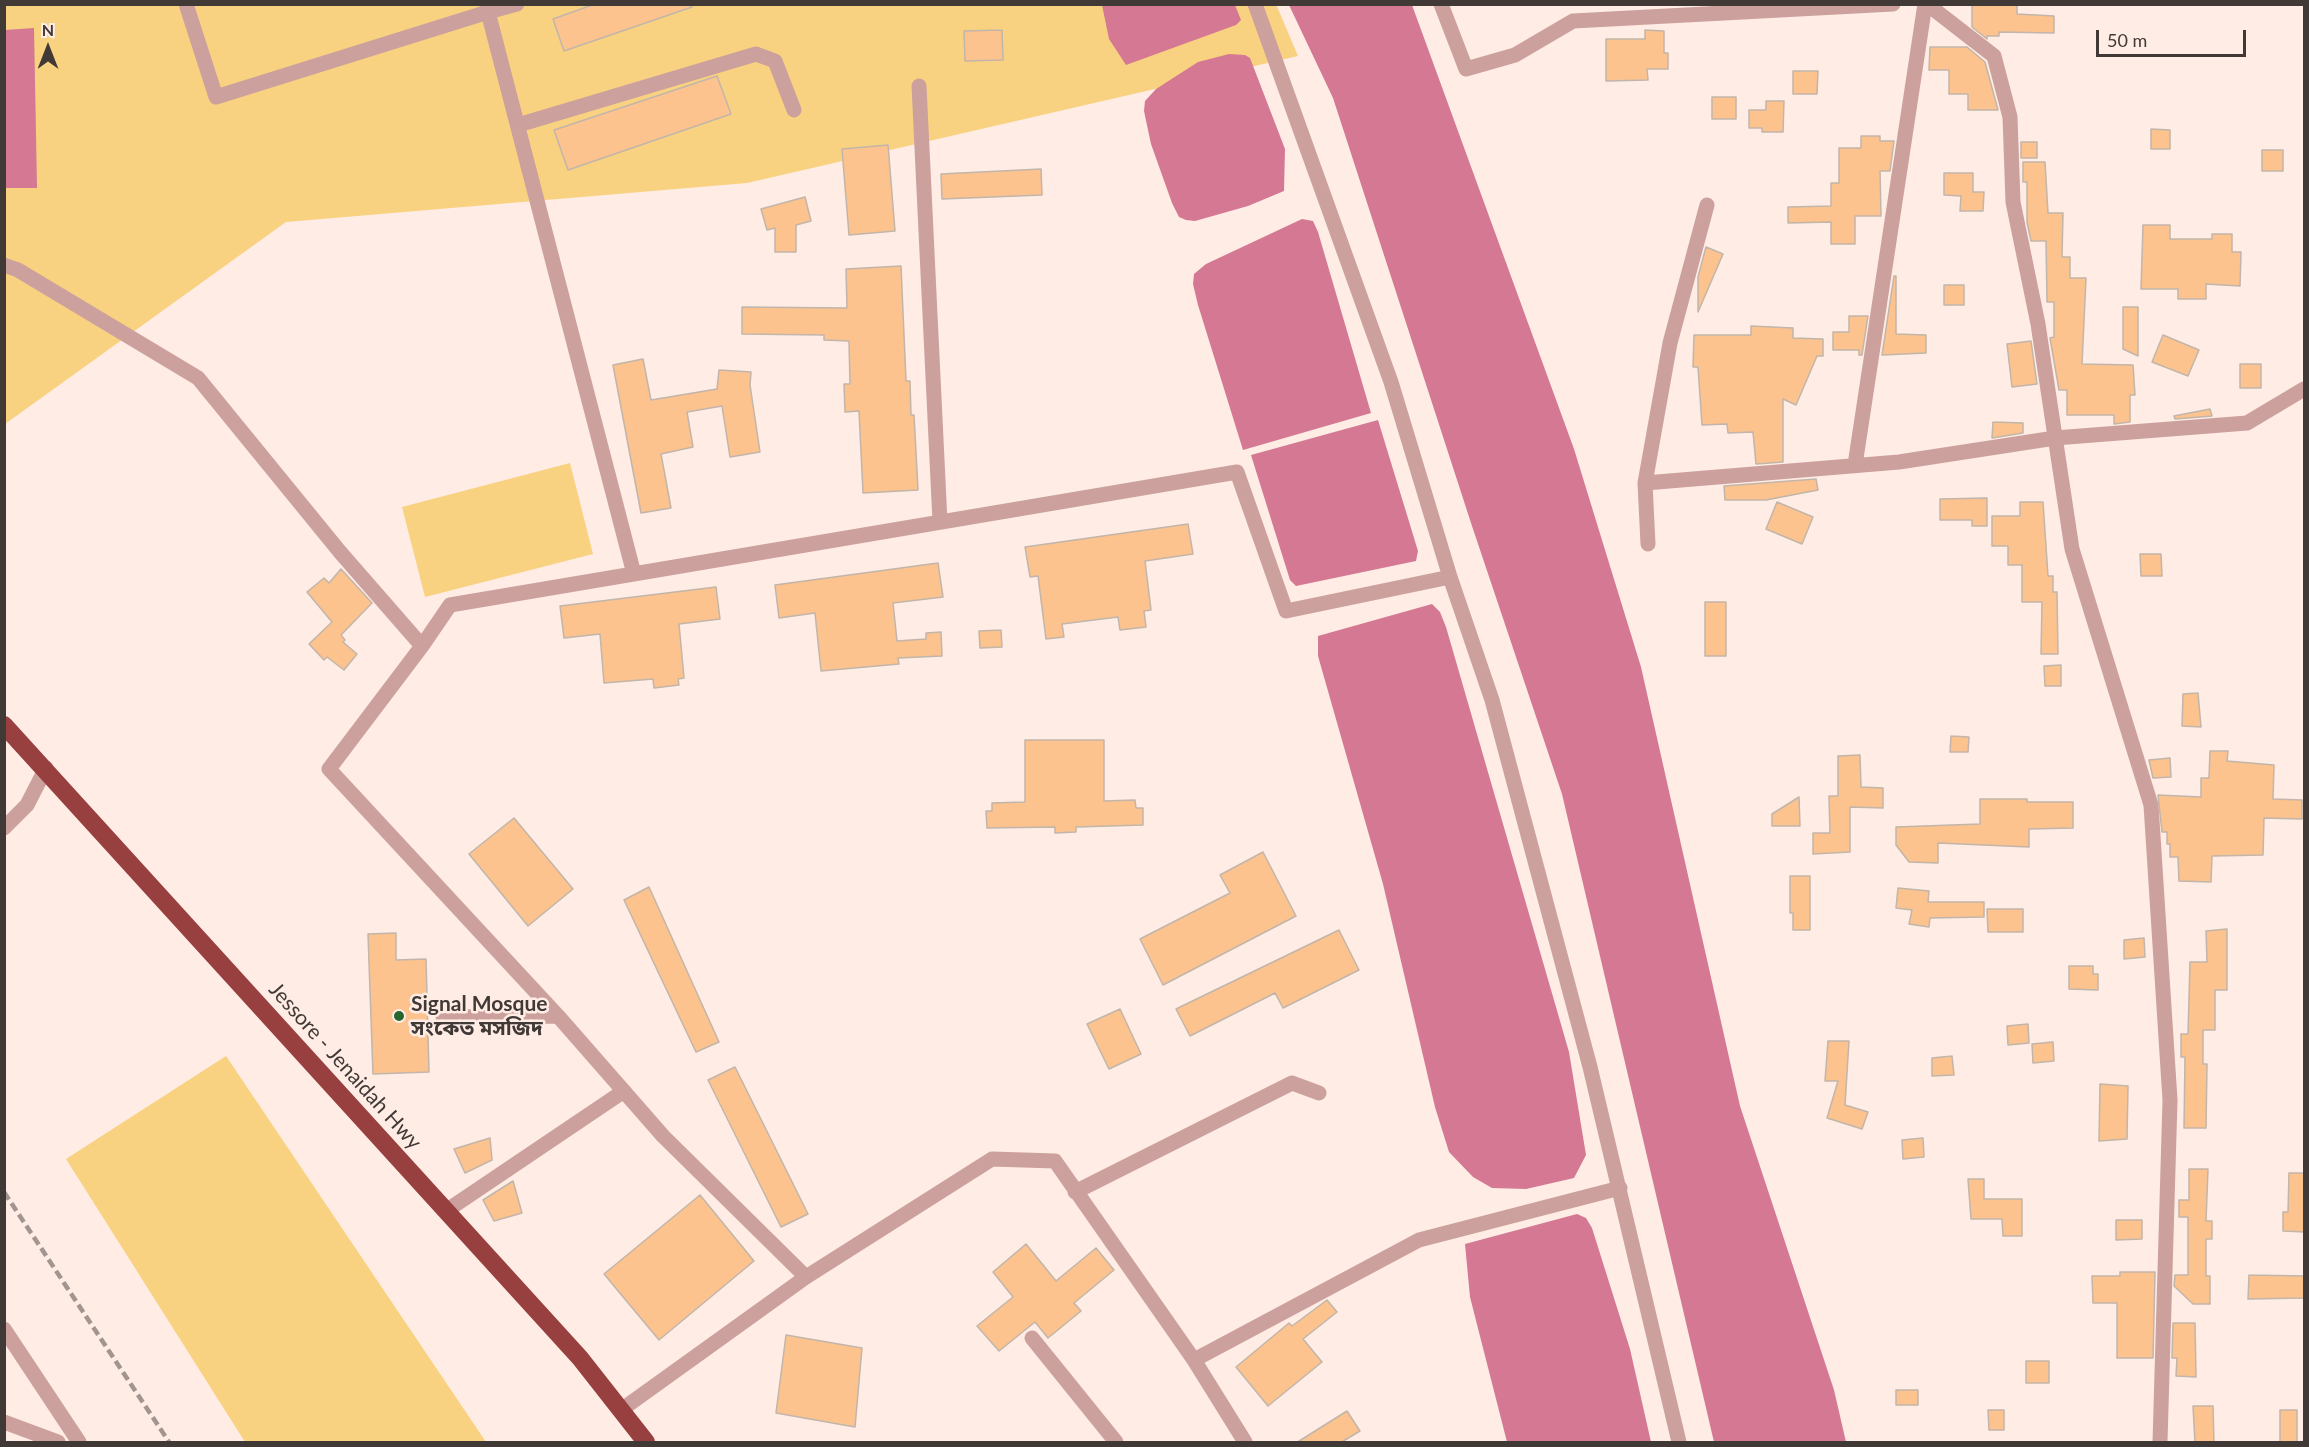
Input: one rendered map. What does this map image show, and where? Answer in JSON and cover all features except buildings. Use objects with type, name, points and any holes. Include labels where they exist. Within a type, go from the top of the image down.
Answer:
[{"type":"highway","name":"Jessore - Jenaidah Hwy","points":[[4,725],[46,768],[580,1359],[646,1443]]},
{"type":"street","points":[[186,4],[216,97],[488,8],[517,4]]},
{"type":"street","points":[[1255,4],[1391,382],[1450,577],[1492,700],[1620,1188],[1679,1443]]},
{"type":"street","points":[[1441,4],[1466,69],[1515,55],[1573,21],[1893,4]]},
{"type":"street","points":[[1855,465],[1926,4],[1994,56],[2010,117],[2013,202],[2038,324],[2072,549],[2151,805],[2170,1100],[2160,1443]]},
{"type":"street","points":[[488,8],[634,574]]},
{"type":"street","points":[[518,125],[756,54],[775,61],[794,110]]},
{"type":"street","points":[[919,86],[940,522]]},
{"type":"street","points":[[1648,544],[1645,483],[1670,343],[1707,205]]},
{"type":"street","points":[[4,265],[18,270],[198,378],[340,552],[422,645]]},
{"type":"street","points":[[1645,483],[1899,462],[2055,438],[2247,423],[2304,389]]},
{"type":"street","points":[[806,1277],[663,1136],[558,1016],[329,769],[450,604],[1237,472],[1286,610],[1450,577]]},
{"type":"street","points":[[4,828],[27,805],[46,768]]},
{"type":"street","points":[[443,1017],[558,1016]]},
{"type":"street","points":[[1075,1192],[1292,1083],[1319,1093]]},
{"type":"street","points":[[446,1211],[624,1091]]},
{"type":"street","points":[[621,1410],[806,1277],[992,1160],[1055,1161],[1194,1360],[1244,1442]]},
{"type":"street","points":[[1194,1360],[1419,1240],[1620,1188]]},
{"type":"street","points":[[4,1329],[79,1443]]},
{"type":"street","points":[[1032,1338],[1116,1443]]},
{"type":"street","points":[[4,1422],[58,1443]]},
{"type":"shaded area","points":[[1276,4],[1298,56],[747,183],[286,222],[5,424],[5,5]]},
{"type":"shaded area","points":[[1102,5],[1235,5],[1241,20],[1236,25],[1126,65],[1109,39]]},
{"type":"shaded area","points":[[1289,5],[1412,5],[1574,449],[1641,667],[1740,1106],[1834,1390],[1846,1442],[1714,1442],[1562,794],[1333,98]]},
{"type":"shaded area","points":[[34,28],[37,188],[5,188],[5,30]]},
{"type":"shaded area","points":[[1229,54],[1245,55],[1250,58],[1285,149],[1284,191],[1248,206],[1195,221],[1186,220],[1179,217],[1172,203],[1151,144],[1144,111],[1145,101],[1156,89],[1198,62]]},
{"type":"shaded area","points":[[1302,219],[1313,221],[1318,232],[1371,413],[1243,450],[1198,305],[1193,284],[1194,274],[1206,264]]},
{"type":"shaded area","points":[[1378,420],[1418,551],[1416,561],[1296,586],[1290,580],[1251,455]]},
{"type":"shaded area","points":[[570,463],[593,554],[425,597],[402,507]]},
{"type":"shaded area","points":[[1432,604],[1440,612],[1446,627],[1569,1052],[1586,1155],[1574,1178],[1526,1189],[1492,1188],[1473,1177],[1449,1152],[1435,1107],[1383,884],[1318,656],[1318,636]]},
{"type":"shaded area","points":[[226,1056],[486,1442],[245,1442],[66,1159]]},
{"type":"shaded area","points":[[1577,1214],[1586,1218],[1592,1228],[1630,1349],[1651,1442],[1507,1442],[1470,1297],[1465,1244]]},
{"type":"railway","points":[[4,1192],[169,1442]]},
{"type":"place","name":"Signal Mosque সংকেত মসজিদ","points":[[399,1016]]}]
